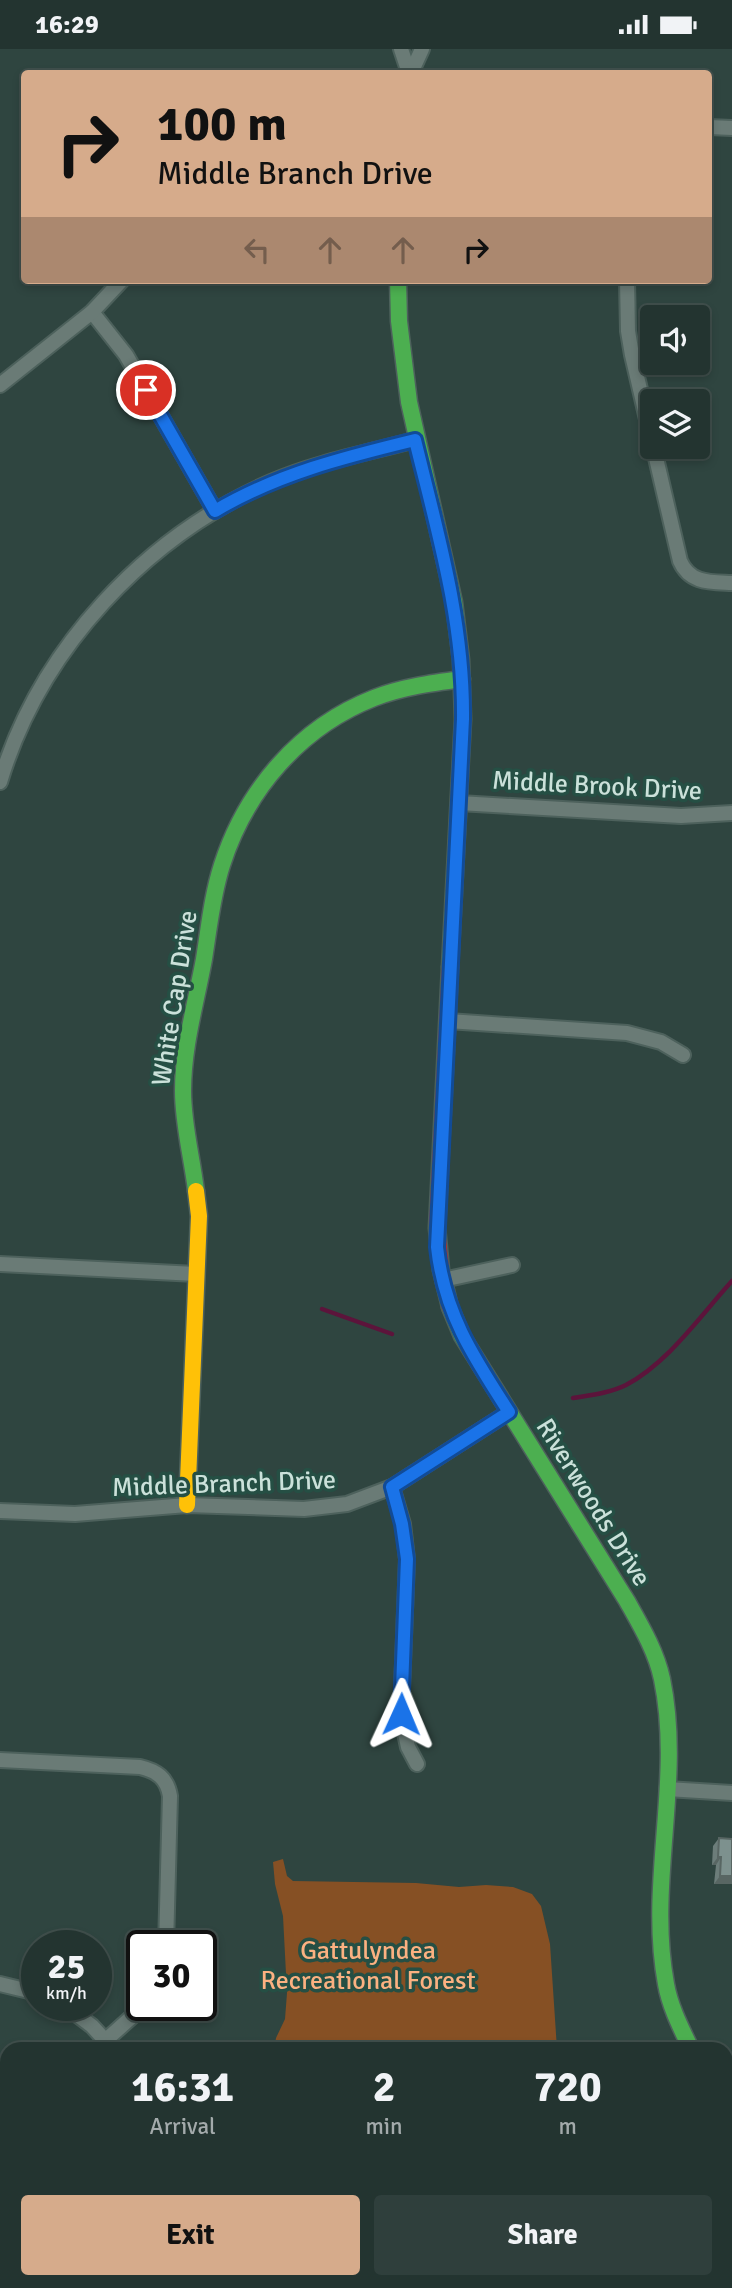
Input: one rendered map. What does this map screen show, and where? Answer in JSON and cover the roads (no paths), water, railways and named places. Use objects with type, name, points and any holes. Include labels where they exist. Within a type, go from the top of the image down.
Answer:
[{"type":"street","points":[[401,49],[409,70]]},
{"type":"street","points":[[412,70],[422,49]]},
{"type":"street","points":[[712,127],[732,128]]},
{"type":"street","points":[[0,386],[92,312],[118,284]]},
{"type":"street","name":"Riverwoods Drive","points":[[398,284],[400,355],[415,440],[454,603],[462,679],[463,719],[437,1228],[443,1280],[462,1336],[627,1601],[647,1637],[662,1677],[669,1736],[660,1939],[666,1987],[673,2011],[688,2042]]},
{"type":"street","points":[[627,284],[628,331],[638,385],[680,561],[688,574],[702,581],[732,583]]},
{"type":"street","points":[[92,312],[125,355],[215,511]]},
{"type":"street","points":[[0,782],[14,741],[55,664],[90,617],[149,557],[215,511],[272,481],[415,440]]},
{"type":"street","name":"White Cap Drive","points":[[187,1505],[198,1193],[185,1124],[183,1089],[221,867],[237,825],[260,786],[274,768],[309,736],[347,710],[390,692],[462,679]]},
{"type":"street","name":"Middle Brook Drive","points":[[459,803],[681,816],[732,813]]},
{"type":"street","points":[[448,1021],[627,1033],[661,1042],[683,1055]]},
{"type":"street","points":[[0,1264],[196,1275]]},
{"type":"street","points":[[443,1280],[513,1265]]},
{"type":"street","name":"Middle Branch Drive","points":[[0,1511],[75,1514],[187,1505],[282,1510],[327,1508],[355,1502],[392,1487],[509,1412]]},
{"type":"street","points":[[392,1487],[402,1524],[407,1559],[401,1714],[408,1747],[417,1764]]},
{"type":"street","points":[[0,1760],[141,1767],[161,1776],[168,1786],[170,1796],[166,1930]]},
{"type":"street","points":[[667,1789],[732,1793]]},
{"type":"street","points":[[0,1984],[21,1989]]},
{"type":"street","points":[[85,2021],[107,2042]]},
{"type":"street","points":[[113,2042],[131,2021]]},
{"type":"waterway","points":[[573,1398],[614,1390],[642,1375],[670,1351],[732,1281]]},
{"type":"waterway","points":[[322,1309],[392,1334]]},
{"type":"park label","name":"Gattulyndea Recreational Forest","points":[[368,1964]]}]
